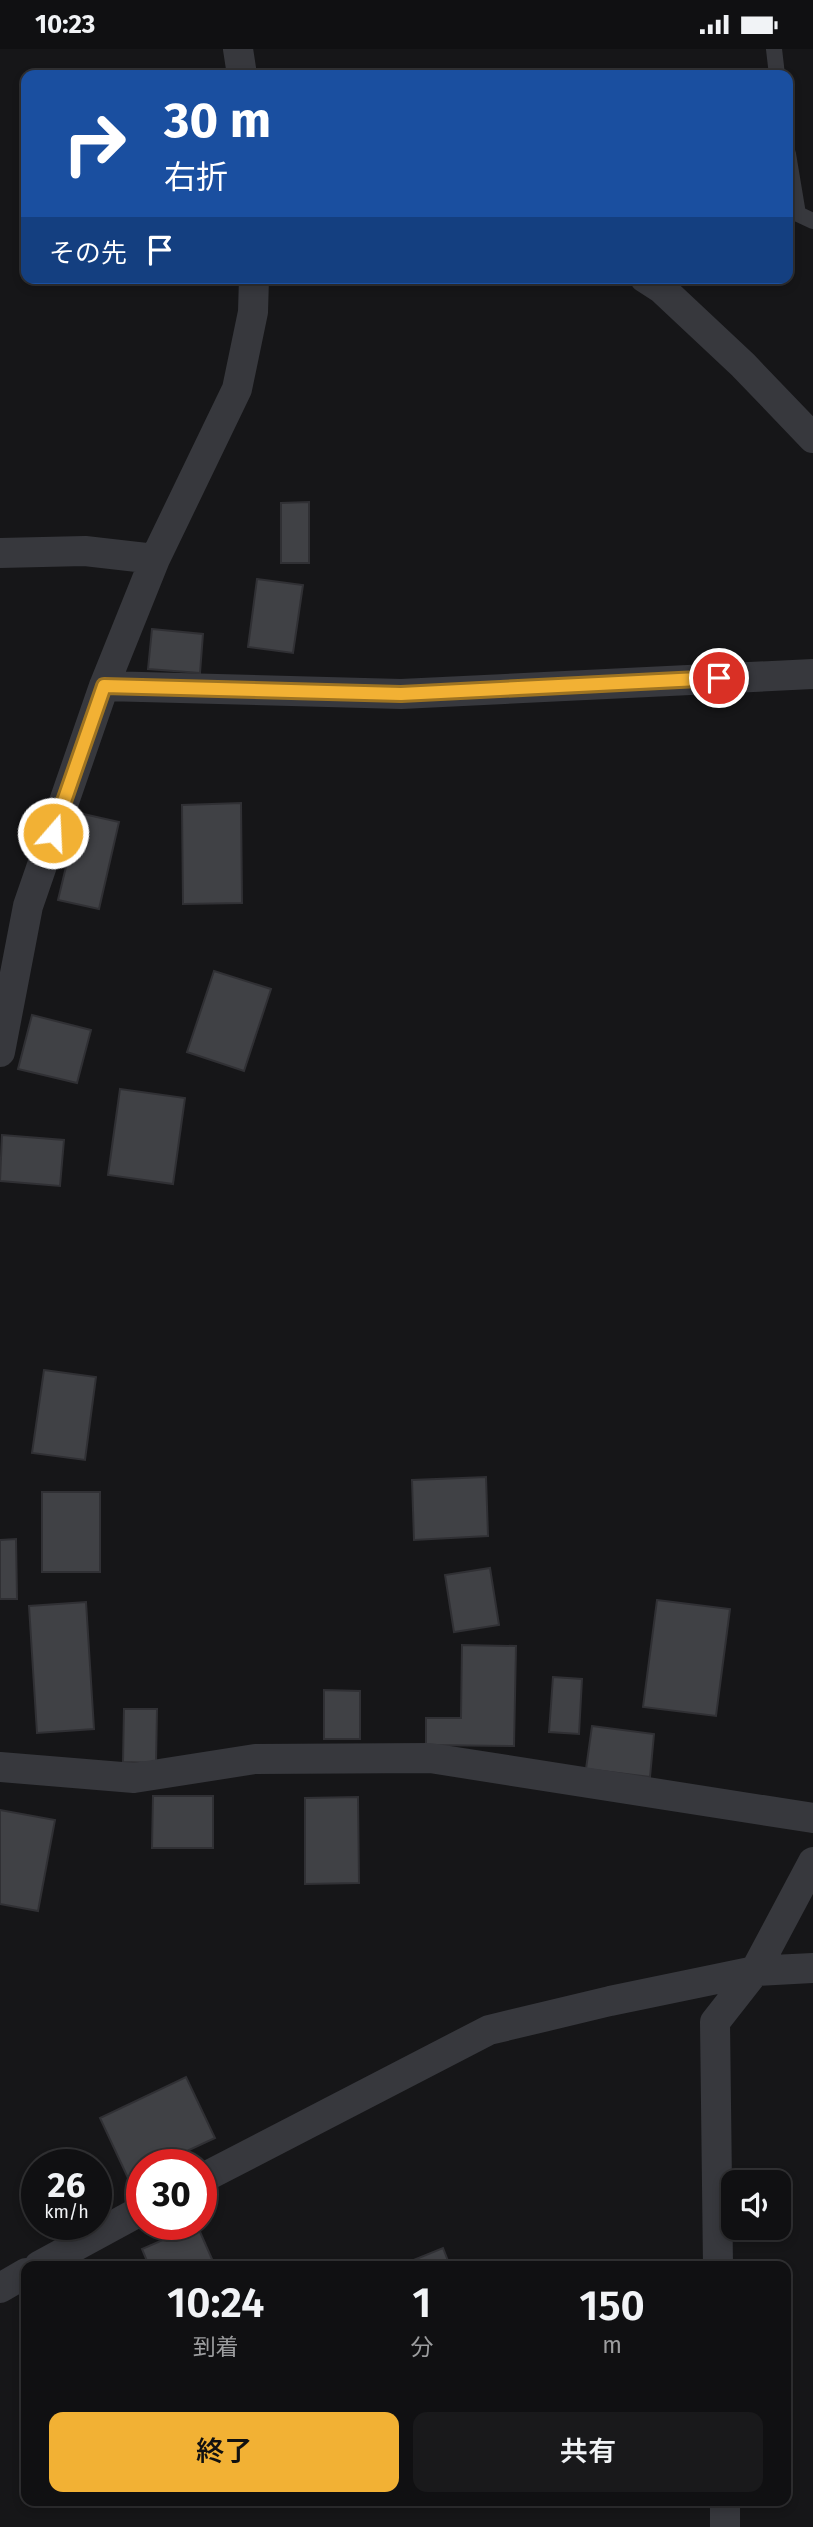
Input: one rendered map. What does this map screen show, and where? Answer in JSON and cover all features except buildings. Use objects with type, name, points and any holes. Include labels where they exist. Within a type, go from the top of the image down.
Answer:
[{"type":"street","points":[[238,49],[241,70]]},
{"type":"street","points":[[0,1052],[28,906],[104,686],[155,559],[237,389],[253,312],[254,284]]},
{"type":"street","points":[[654,284],[743,365],[813,438]]},
{"type":"street","points":[[0,553],[85,551],[155,559]]},
{"type":"street","points":[[104,686],[401,694],[813,674]]},
{"type":"street","points":[[0,1767],[134,1778],[255,1759],[430,1758],[813,1818]]},
{"type":"street","points":[[718,2261],[715,2022],[755,1971],[813,1862]]},
{"type":"street","points":[[217,2171],[489,2030],[755,1971],[813,1968]]},
{"type":"street","points":[[48,2261],[126,2219]]},
{"type":"street","points":[[0,2288],[21,2276]]},
{"type":"street","points":[[724,2506],[725,2527]]},
{"type":"lane","points":[[774,49],[776,70]]},
{"type":"lane","points":[[793,184],[798,214],[813,221]]},
{"type":"route","points":[[53,833],[104,686],[401,694],[719,678]]}]
